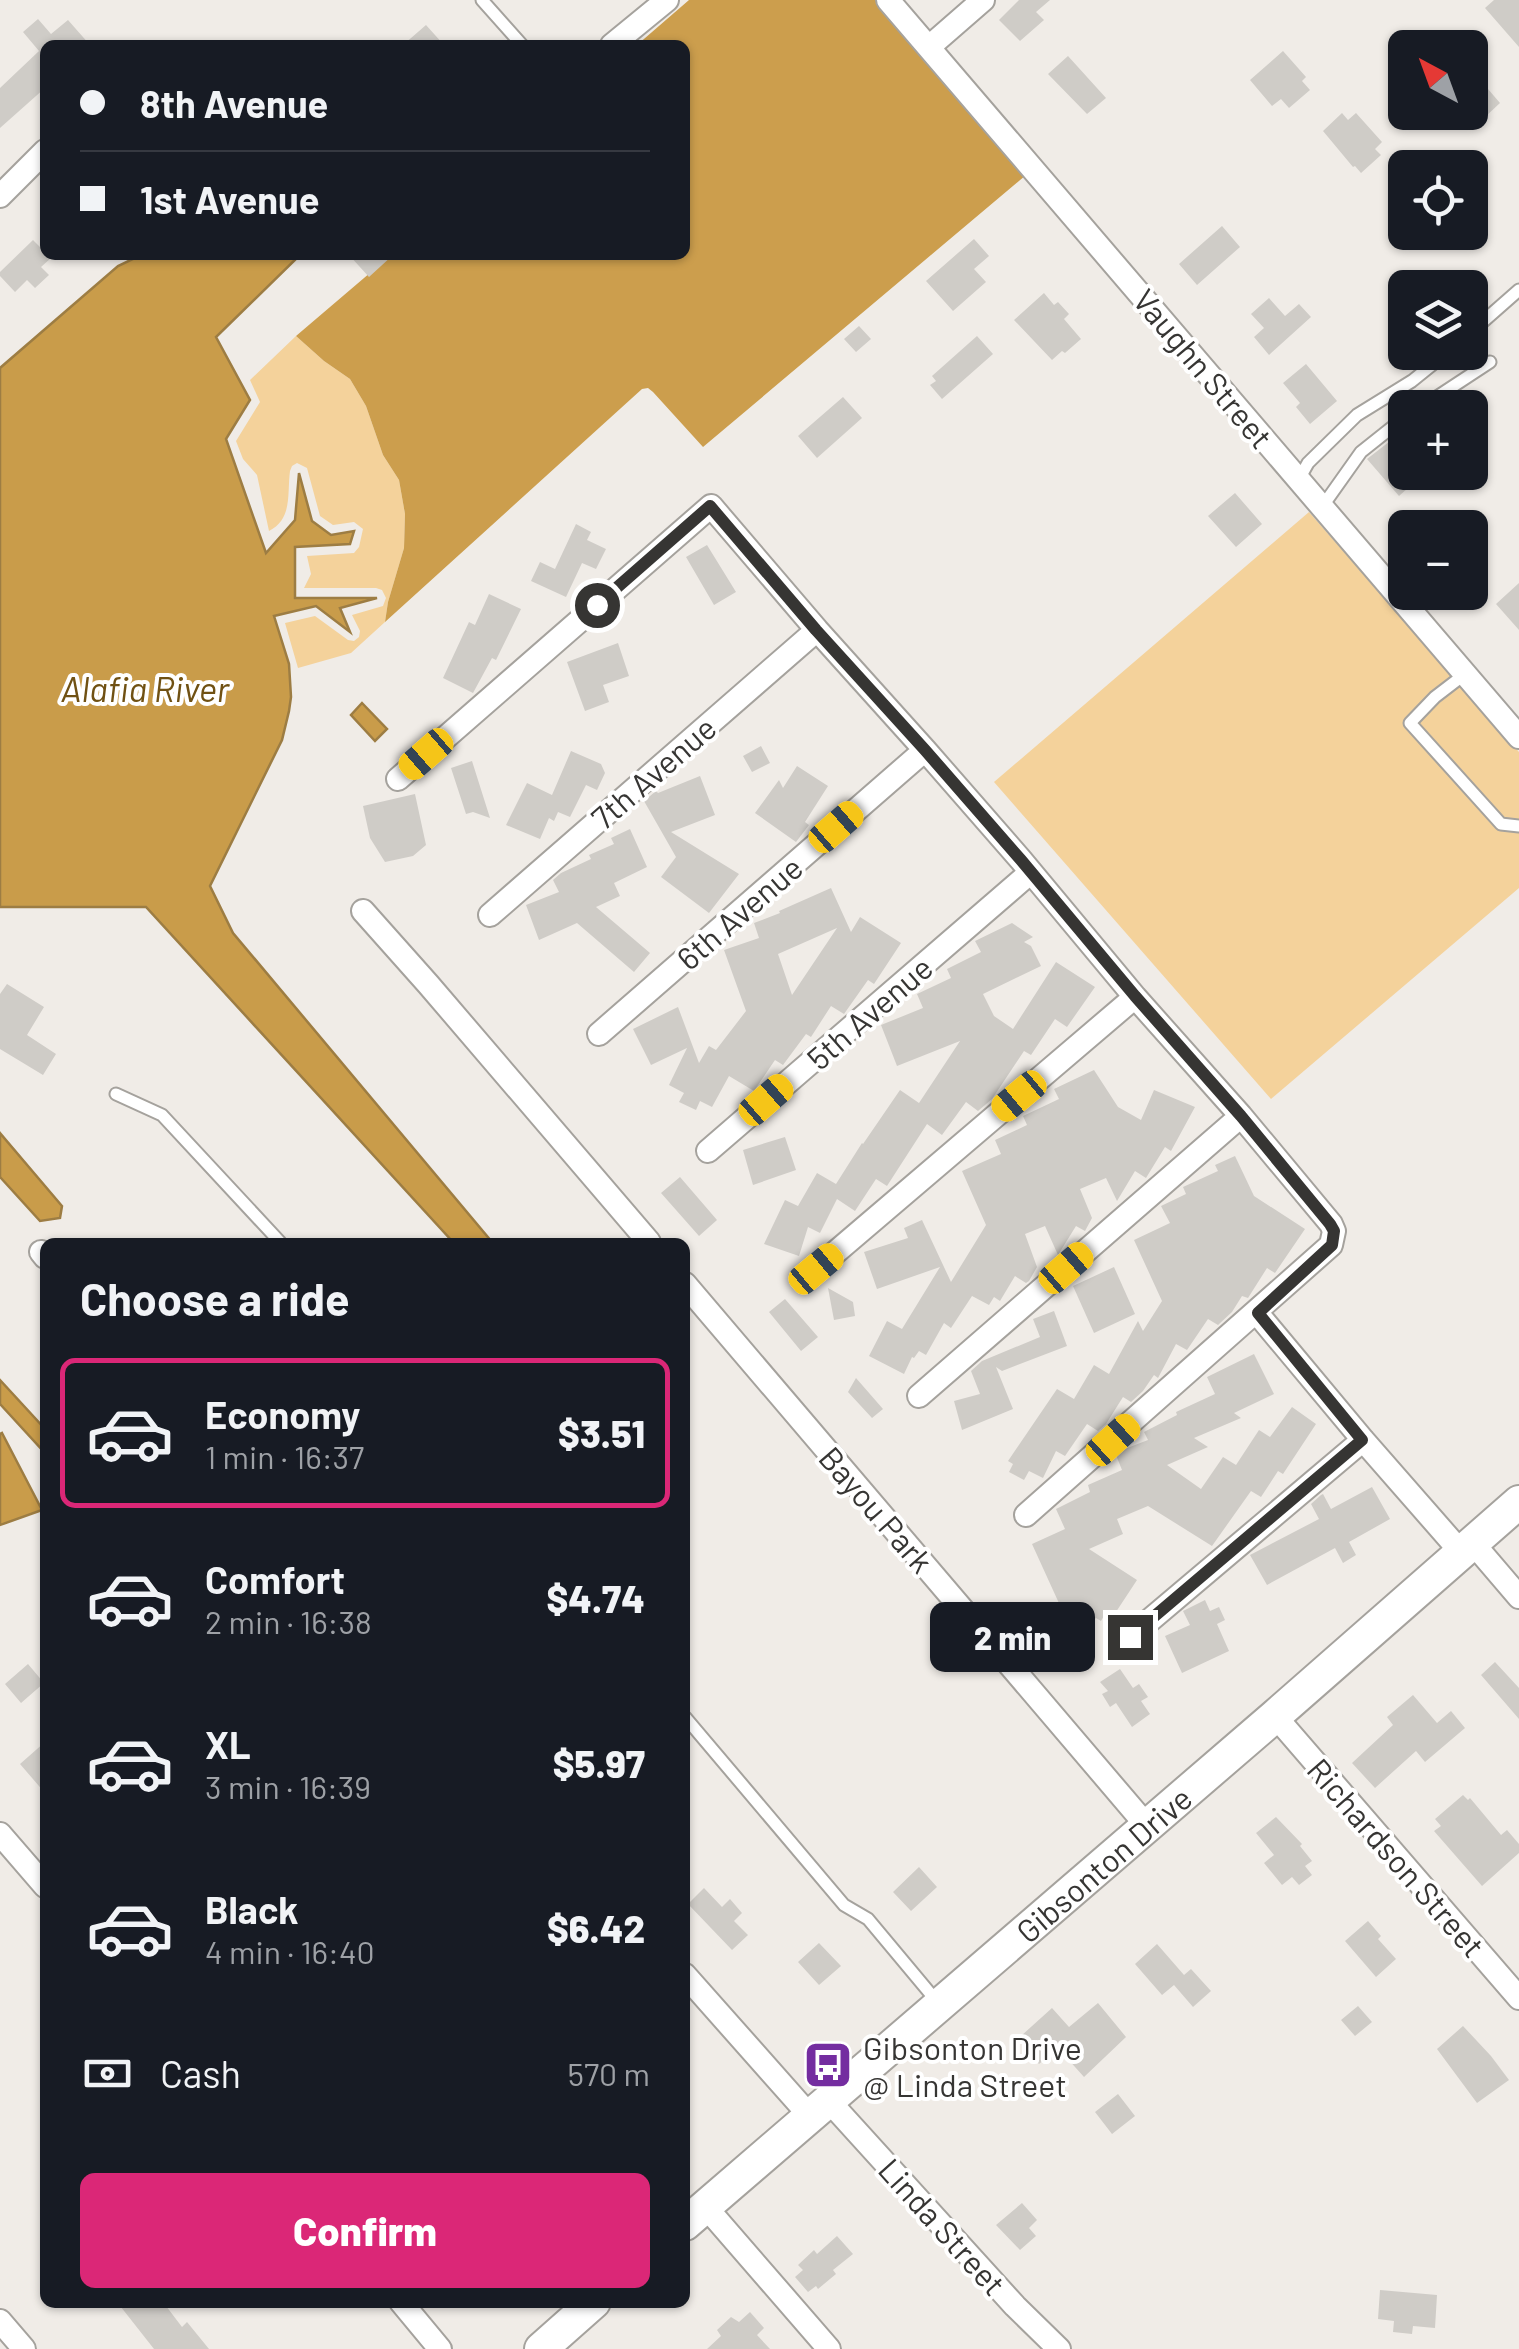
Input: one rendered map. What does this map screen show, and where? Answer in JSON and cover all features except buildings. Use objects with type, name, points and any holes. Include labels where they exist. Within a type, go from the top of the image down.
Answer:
[{"type":"main road","name":"Gibsonton Drive","points":[[695,2215],[1519,1502]]},
{"type":"main road","points":[[547,2347],[588,2308]]},
{"type":"street","points":[[618,40],[667,0]]},
{"type":"street","name":"Vaughn Street","points":[[888,0],[1519,737]]},
{"type":"street","points":[[929,46],[982,0]]},
{"type":"street","points":[[0,196],[40,156]]},
{"type":"street","points":[[398,778],[710,506],[1241,1116],[1326,1218],[1334,1231],[1332,1245],[1026,1516]]},
{"type":"street","name":"7th Avenue","points":[[490,915],[816,630]]},
{"type":"street","name":"6th Avenue","points":[[599,1034],[925,750]]},
{"type":"street","name":"5th Avenue","points":[[708,1151],[1030,872]]},
{"type":"street","points":[[363,911],[646,1238]]},
{"type":"street","points":[[816,1269],[1135,996]]},
{"type":"street","points":[[919,1396],[1241,1116]]},
{"type":"street","name":"Bayou Park","points":[[690,1290],[1147,1826]]},
{"type":"street","points":[[1258,1313],[1362,1440],[1519,1597]]},
{"type":"street","points":[[1130,1637],[1362,1440]]},
{"type":"street","name":"Richardson Street","points":[[1275,1716],[1519,1998]]},
{"type":"street","points":[[0,1834],[40,1880]]},
{"type":"street","name":"Linda Street","points":[[690,1980],[1060,2349]]},
{"type":"street","points":[[695,2215],[829,2349]]},
{"type":"street","points":[[406,2308],[440,2349]]},
{"type":"street","points":[[0,2321],[24,2349]]},
{"type":"lane","points":[[482,0],[518,40]]},
{"type":"lane","points":[[1488,317],[1519,290]]},
{"type":"lane","points":[[1447,390],[1490,362]]},
{"type":"lane","points":[[1299,479],[1308,463],[1357,415],[1426,370]]},
{"type":"lane","points":[[1322,507],[1361,452],[1388,430]]},
{"type":"lane","points":[[1465,674],[1410,723],[1501,824],[1519,826]]},
{"type":"lane","points":[[116,1094],[162,1115],[276,1238]]},
{"type":"lane","points":[[690,1724],[844,1905],[868,1919],[938,2004]]},
{"type":"shaded area","points":[[689,0],[875,0],[1026,175],[703,447],[653,392],[642,389],[385,622],[404,548],[405,514],[399,480],[383,455],[366,406],[350,379],[296,336],[385,260],[690,260],[690,40],[643,40]]},
{"type":"shaded area","points":[[296,336],[350,379],[366,406],[383,455],[399,480],[405,514],[404,548],[385,622],[351,653],[298,668],[285,623],[315,616],[354,641],[360,631],[352,615],[383,606],[386,598],[376,588],[304,588],[311,574],[307,556],[354,553],[363,529],[354,522],[333,525],[320,516],[307,468],[297,463],[290,471],[285,513],[269,531],[257,475],[243,459],[236,441],[260,402],[250,380]]},
{"type":"shaded area","points":[[1309,512],[1388,602],[1388,610],[1395,610],[1519,752],[1519,888],[1271,1099],[994,782]]},
{"type":"water","name":"Alafia River","points":[[131,260],[295,260],[216,337],[250,400],[226,439],[266,553],[295,520],[299,473],[312,521],[331,535],[354,531],[350,544],[295,547],[295,598],[377,598],[340,608],[350,632],[316,606],[274,616],[289,664],[289,711],[282,740],[210,886],[233,933],[489,1238],[449,1238],[146,907],[0,907],[0,368],[118,266]]},
{"type":"water","points":[[362,703],[387,729],[375,741],[351,715]]},
{"type":"water","points":[[0,1133],[62,1206],[60,1218],[40,1221],[0,1177]]},
{"type":"water","points":[[0,1380],[40,1424],[40,1448],[0,1404]]},
{"type":"water","points":[[0,1434],[40,1511],[0,1525]]},
{"type":"place","name":"Gibsonton Drive @ Linda Street","points":[[828,2065]]},
{"type":"route","points":[[597,605],[710,506],[1021,860],[1241,1116],[1334,1231],[1332,1245],[1258,1313],[1362,1440],[1130,1637]]}]
